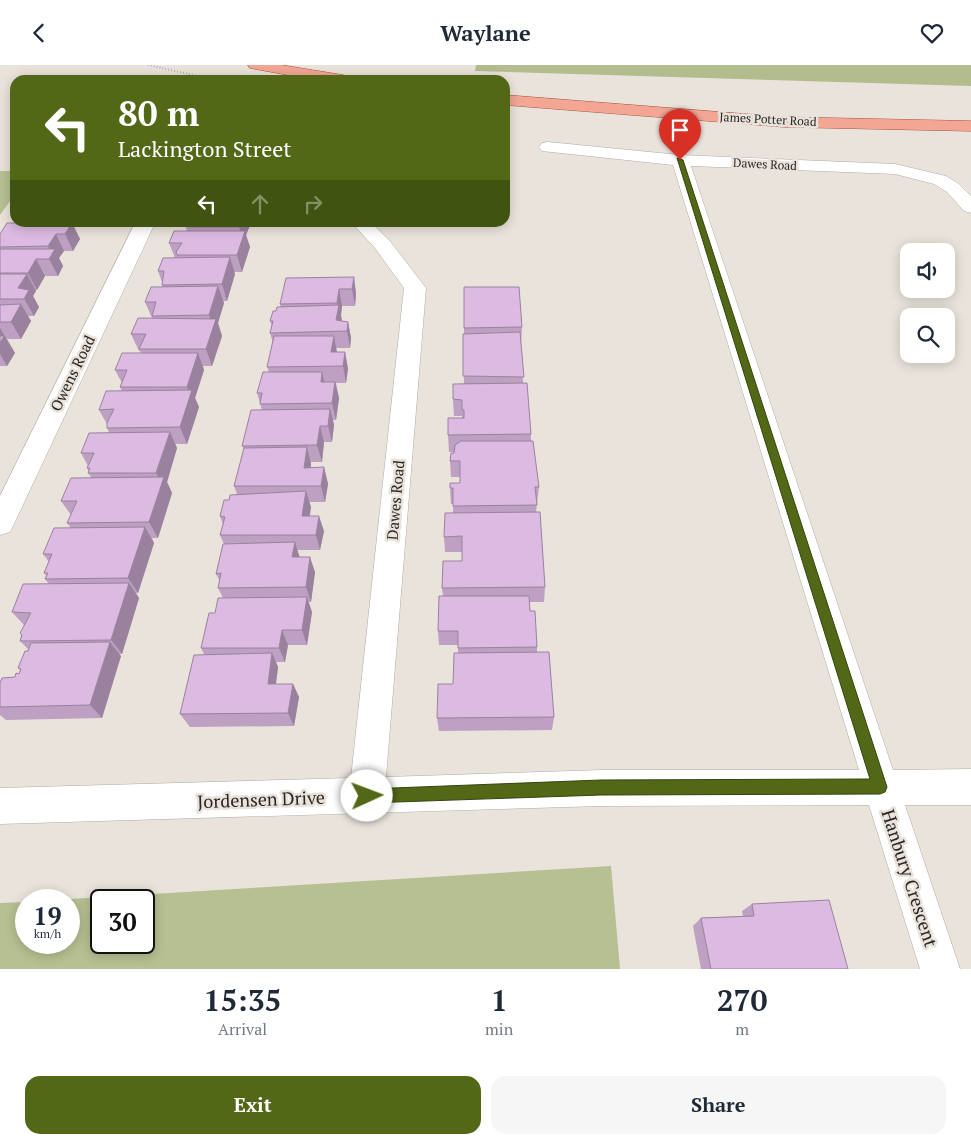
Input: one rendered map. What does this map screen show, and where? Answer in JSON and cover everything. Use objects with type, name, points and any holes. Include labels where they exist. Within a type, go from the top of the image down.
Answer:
[{"type":"main road","points":[[255,65],[314,75]]},
{"type":"main road","name":"James Potter Road","points":[[510,100],[784,121],[971,126]]},
{"type":"street","name":"Dawes Road","points":[[548,147],[680,160],[895,169],[940,180],[953,188],[971,207]]},
{"type":"street","name":"Hanbury Crescent","points":[[680,160],[940,969]]},
{"type":"street","name":"Owens Road","points":[[0,524],[143,227]]},
{"type":"street","name":"Dawes Road","points":[[365,227],[382,244],[415,288],[367,796]]},
{"type":"street","name":"Jordensen Drive","points":[[0,806],[601,788],[971,787]]},
{"type":"path","points":[[148,65],[193,75]]},
{"type":"green space","points":[[476,65],[971,65],[971,86],[475,71]]},
{"type":"green space","points":[[0,171],[10,171],[10,201],[0,215]]},
{"type":"green space","points":[[611,866],[620,969],[0,969],[0,903],[15,902],[15,954],[80,954],[80,898],[90,898],[90,954],[155,954],[155,894]]},
{"type":"building","points":[[7,223],[10,223],[10,227],[69,227],[65,234],[56,234],[48,246],[0,247],[0,234]]},
{"type":"building","points":[[174,231],[245,231],[237,255],[177,255],[176,252],[182,243],[169,243]]},
{"type":"building","points":[[0,249],[55,249],[49,259],[36,259],[28,273],[0,273]]},
{"type":"building","points":[[230,257],[222,284],[162,285],[164,271],[158,271],[163,258]]},
{"type":"building","points":[[0,274],[27,274],[18,288],[29,290],[24,299],[0,299]]},
{"type":"building","points":[[354,277],[352,289],[339,289],[337,303],[280,304],[286,278]]},
{"type":"building","points":[[218,286],[209,315],[152,316],[156,302],[145,302],[151,287]]},
{"type":"building","points":[[464,287],[519,287],[522,327],[464,328]]},
{"type":"building","points":[[21,304],[11,322],[0,322],[0,305]]},
{"type":"building","points":[[339,305],[336,320],[348,322],[347,331],[270,333],[273,321],[270,321],[273,311],[276,311],[277,307]]},
{"type":"building","points":[[138,318],[216,319],[206,349],[139,349],[146,334],[131,334]]},
{"type":"building","points":[[520,332],[524,377],[463,376],[463,334]]},
{"type":"building","points":[[274,336],[334,336],[331,352],[345,352],[343,366],[267,367]]},
{"type":"building","points":[[122,353],[198,353],[187,387],[120,387],[127,370],[115,370]]},
{"type":"building","points":[[263,372],[322,372],[321,382],[335,382],[332,403],[260,404],[262,393],[257,393]]},
{"type":"building","points":[[527,383],[531,434],[448,435],[448,418],[464,418],[462,400],[453,399],[453,384]]},
{"type":"building","points":[[192,390],[180,427],[107,428],[107,423],[114,409],[99,410],[106,391]]},
{"type":"building","points":[[330,409],[328,426],[320,426],[317,445],[242,446],[251,410]]},
{"type":"building","points":[[170,432],[156,473],[88,473],[90,468],[87,468],[94,453],[81,453],[89,433]]},
{"type":"building","points":[[461,441],[533,441],[539,487],[535,487],[537,505],[453,506],[453,488],[450,488],[450,483],[460,483],[460,461],[450,461],[455,445]]},
{"type":"building","points":[[307,447],[304,468],[324,467],[321,486],[234,486],[244,448]]},
{"type":"building","points":[[164,477],[149,522],[67,523],[77,501],[61,501],[71,478]]},
{"type":"building","points":[[306,491],[302,516],[319,516],[316,535],[220,535],[225,517],[220,516],[224,500],[229,500],[230,495]]},
{"type":"building","points":[[540,512],[545,587],[442,588],[443,561],[462,561],[462,536],[444,537],[445,513]]},
{"type":"building","points":[[145,527],[128,578],[45,579],[48,573],[44,573],[52,554],[43,554],[54,528]]},
{"type":"building","points":[[295,542],[292,557],[310,557],[306,587],[218,588],[221,573],[216,574],[223,544]]},
{"type":"building","points":[[129,583],[111,640],[20,641],[22,635],[20,633],[31,613],[12,612],[23,584]]},
{"type":"building","points":[[439,596],[529,596],[530,611],[535,611],[537,647],[458,648],[458,631],[438,631]]},
{"type":"building","points":[[307,597],[302,630],[282,630],[279,648],[201,648],[209,613],[215,613],[218,598]]},
{"type":"building","points":[[110,642],[90,705],[0,707],[0,683],[2,678],[15,677],[16,673],[19,674],[21,669],[18,668],[25,651],[28,651],[31,643]]},
{"type":"building","points":[[549,652],[554,717],[437,718],[438,684],[453,684],[454,653]]},
{"type":"building","points":[[272,653],[268,684],[293,684],[288,713],[180,714],[194,655]]},
{"type":"building","points":[[829,900],[848,969],[711,969],[701,918],[754,916],[752,904]]},
{"type":"route","points":[[367,796],[601,788],[880,787],[680,160]]}]
